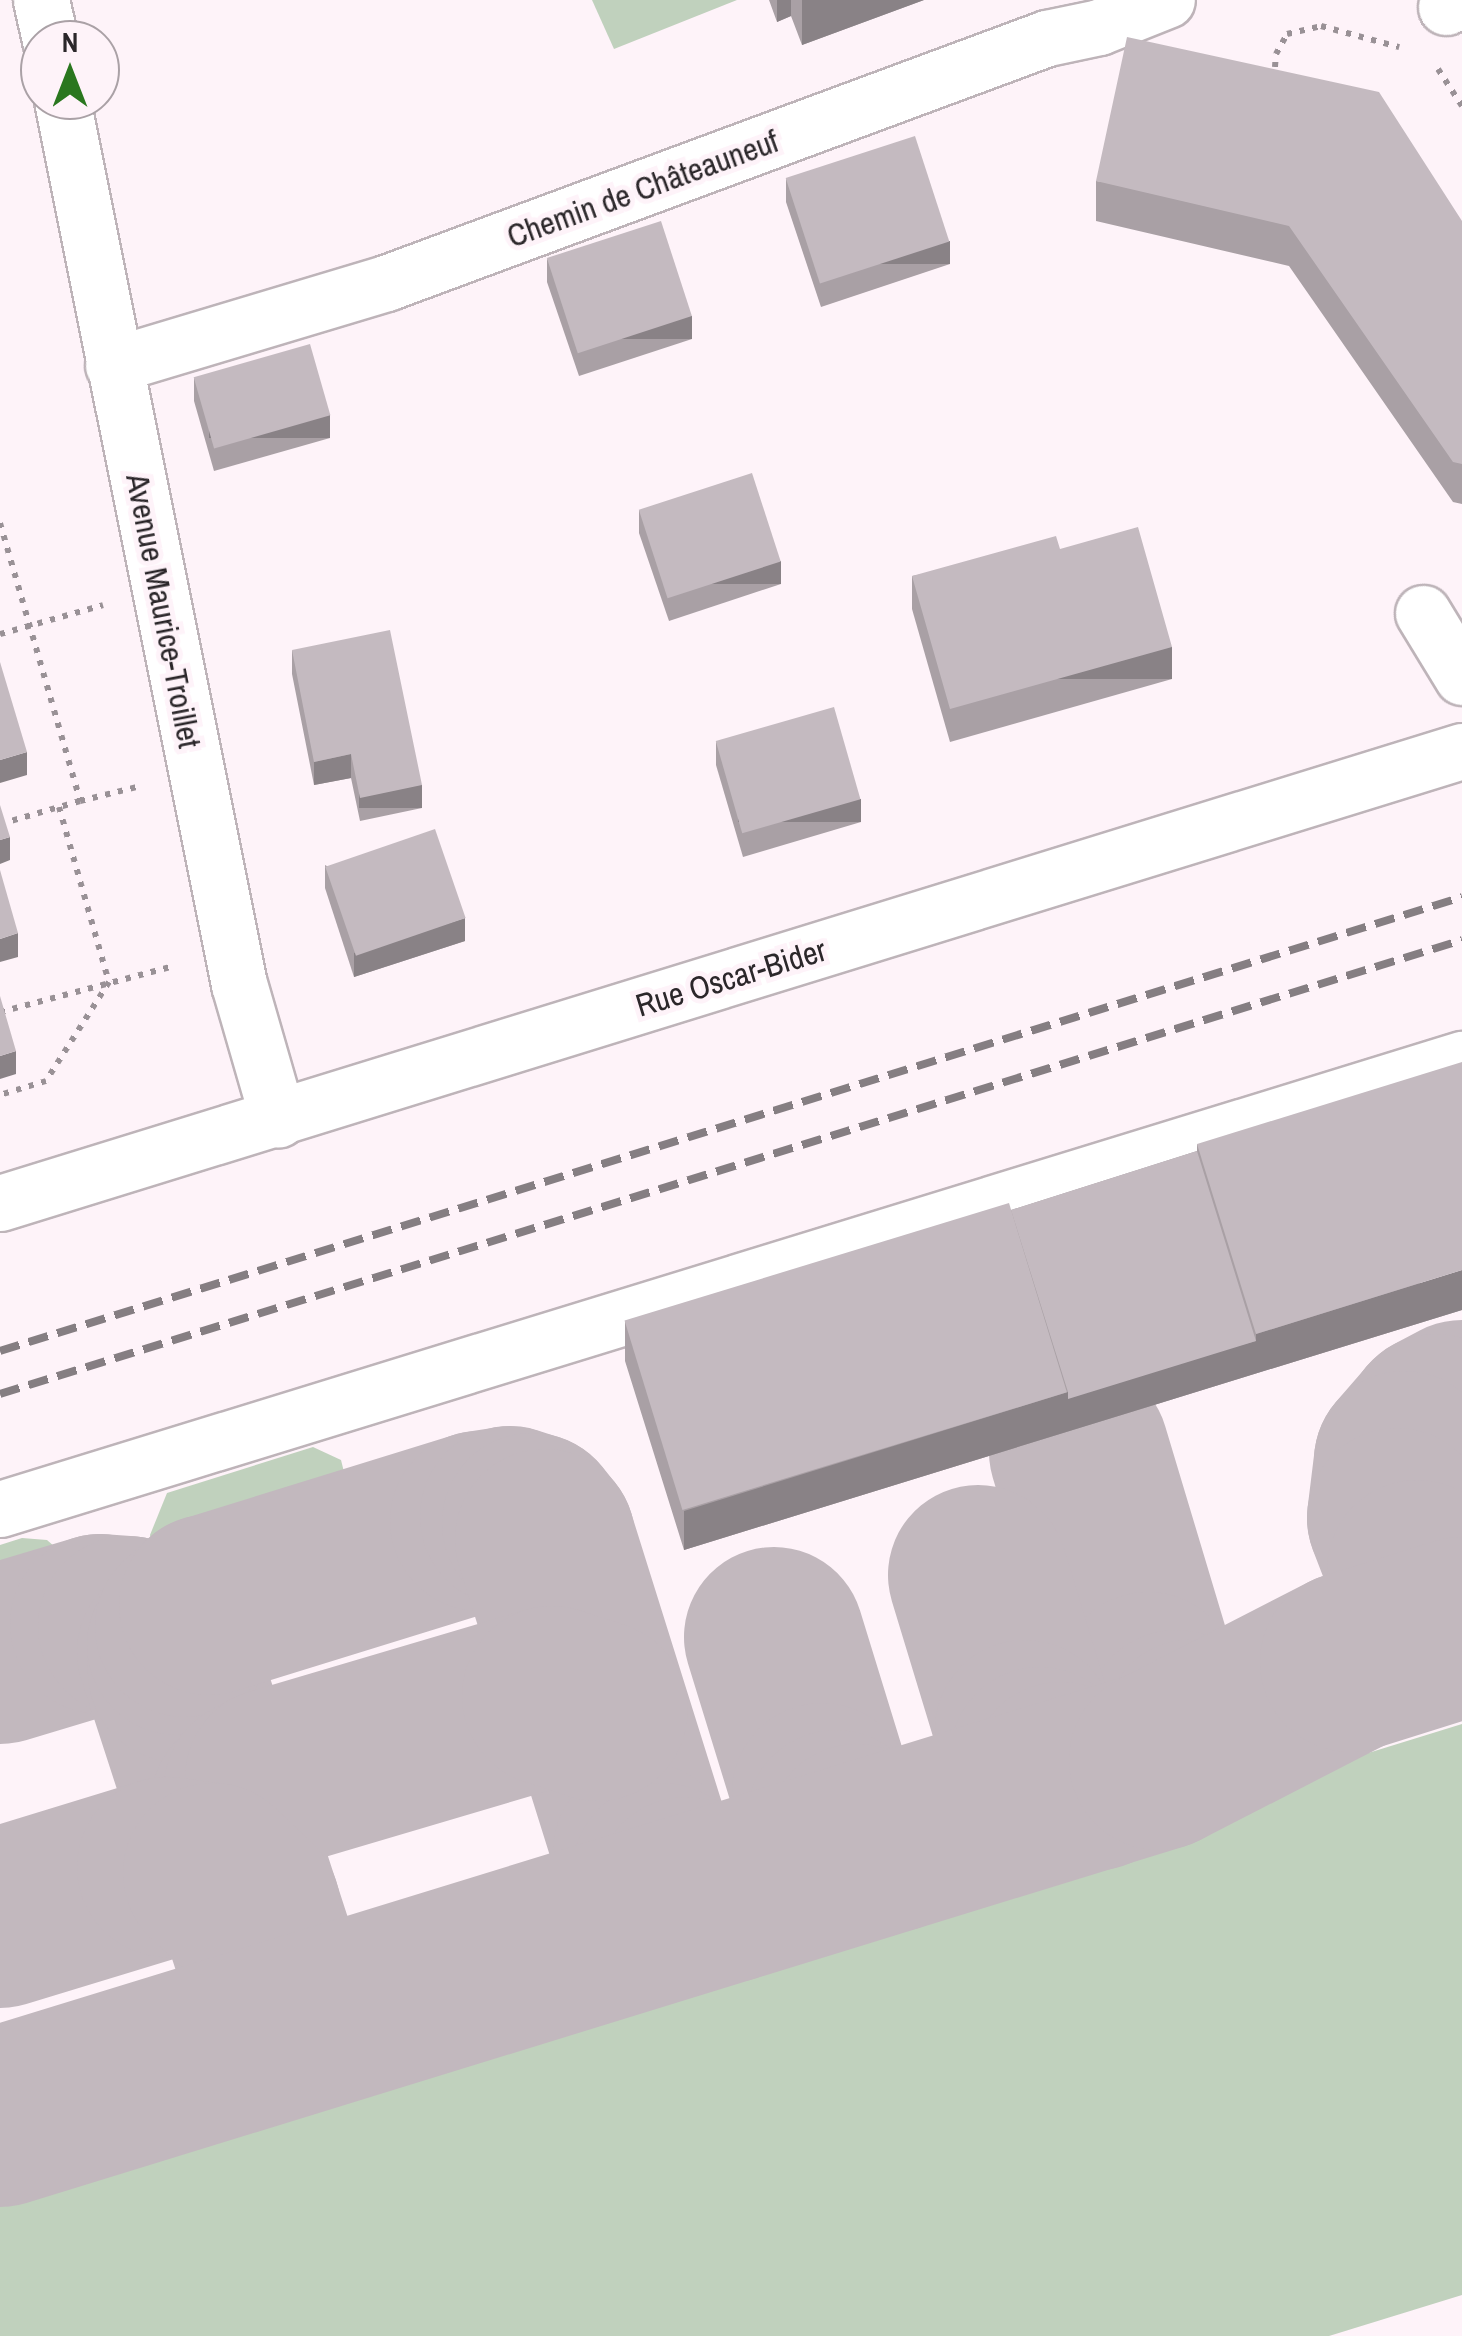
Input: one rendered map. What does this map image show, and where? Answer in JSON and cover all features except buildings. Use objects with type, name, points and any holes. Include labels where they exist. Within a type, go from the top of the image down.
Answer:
[{"type":"street","name":"Chemin de Châteauneuf","points":[[113,365],[386,284],[1048,38],[1099,28],[1168,0]]},
{"type":"street","name":"Avenue Maurice-Troillet","points":[[66,120],[239,984],[278,1119]]},
{"type":"street","points":[[1423,613],[1462,677]]},
{"type":"street","name":"Rue Oscar-Bider","points":[[0,1203],[1462,752]]},
{"type":"street","points":[[0,1509],[1462,1059]]},
{"type":"path","points":[[1445,22],[1462,106]]},
{"type":"path","points":[[1275,66],[1287,34],[1321,26],[1412,52]]},
{"type":"path","points":[[0,523],[80,801]]},
{"type":"path","points":[[0,634],[104,604]]},
{"type":"path","points":[[0,824],[140,786]]},
{"type":"path","points":[[0,1096],[46,1081],[109,982],[59,807]]},
{"type":"path","points":[[0,1012],[184,963]]},
{"type":"green space","points":[[592,0],[737,0],[614,49]]},
{"type":"green space","points":[[313,1447],[341,1460],[349,1492],[344,1516],[170,1569],[155,1561],[150,1535],[167,1493]]},
{"type":"green space","points":[[22,1538],[47,1540],[63,1554],[73,1570],[74,1598],[0,1620],[0,1545]]},
{"type":"green space","points":[[1462,1724],[1462,2295],[1329,2336],[0,2336],[0,2176]]},
{"type":"taxiway","points":[[1462,1410],[1436,1424],[1404,1461],[1397,1518],[1417,1570],[1462,1604]]},
{"type":"taxiway","points":[[1079,1452],[1148,1682],[1176,1720],[1193,1729],[1215,1731]]},
{"type":"taxiway","points":[[178,1672],[177,1645],[185,1627],[209,1605],[480,1521],[510,1516],[532,1523],[545,1539],[643,1852],[662,1873],[686,1887],[728,1893]]},
{"type":"taxiway","points":[[978,1575],[1025,1730],[1040,1757],[1061,1772],[1094,1781]]},
{"type":"taxiway","points":[[0,1654],[100,1624],[128,1626],[167,1652],[268,1963],[263,2010],[236,2044]]},
{"type":"taxiway","points":[[0,2117],[1159,1760],[1350,1662],[1462,1627]]},
{"type":"taxiway","points":[[774,1637],[822,1793],[836,1820],[857,1834],[890,1843]]},
{"type":"taxiway","points":[[229,1838],[241,1804],[254,1789],[275,1778],[552,1696],[598,1711]]},
{"type":"taxiway","points":[[0,1918],[167,1867],[213,1873],[251,1909]]},
{"type":"railway","points":[[0,1351],[1462,897]]},
{"type":"railway","points":[[0,1394],[1462,940]]}]
